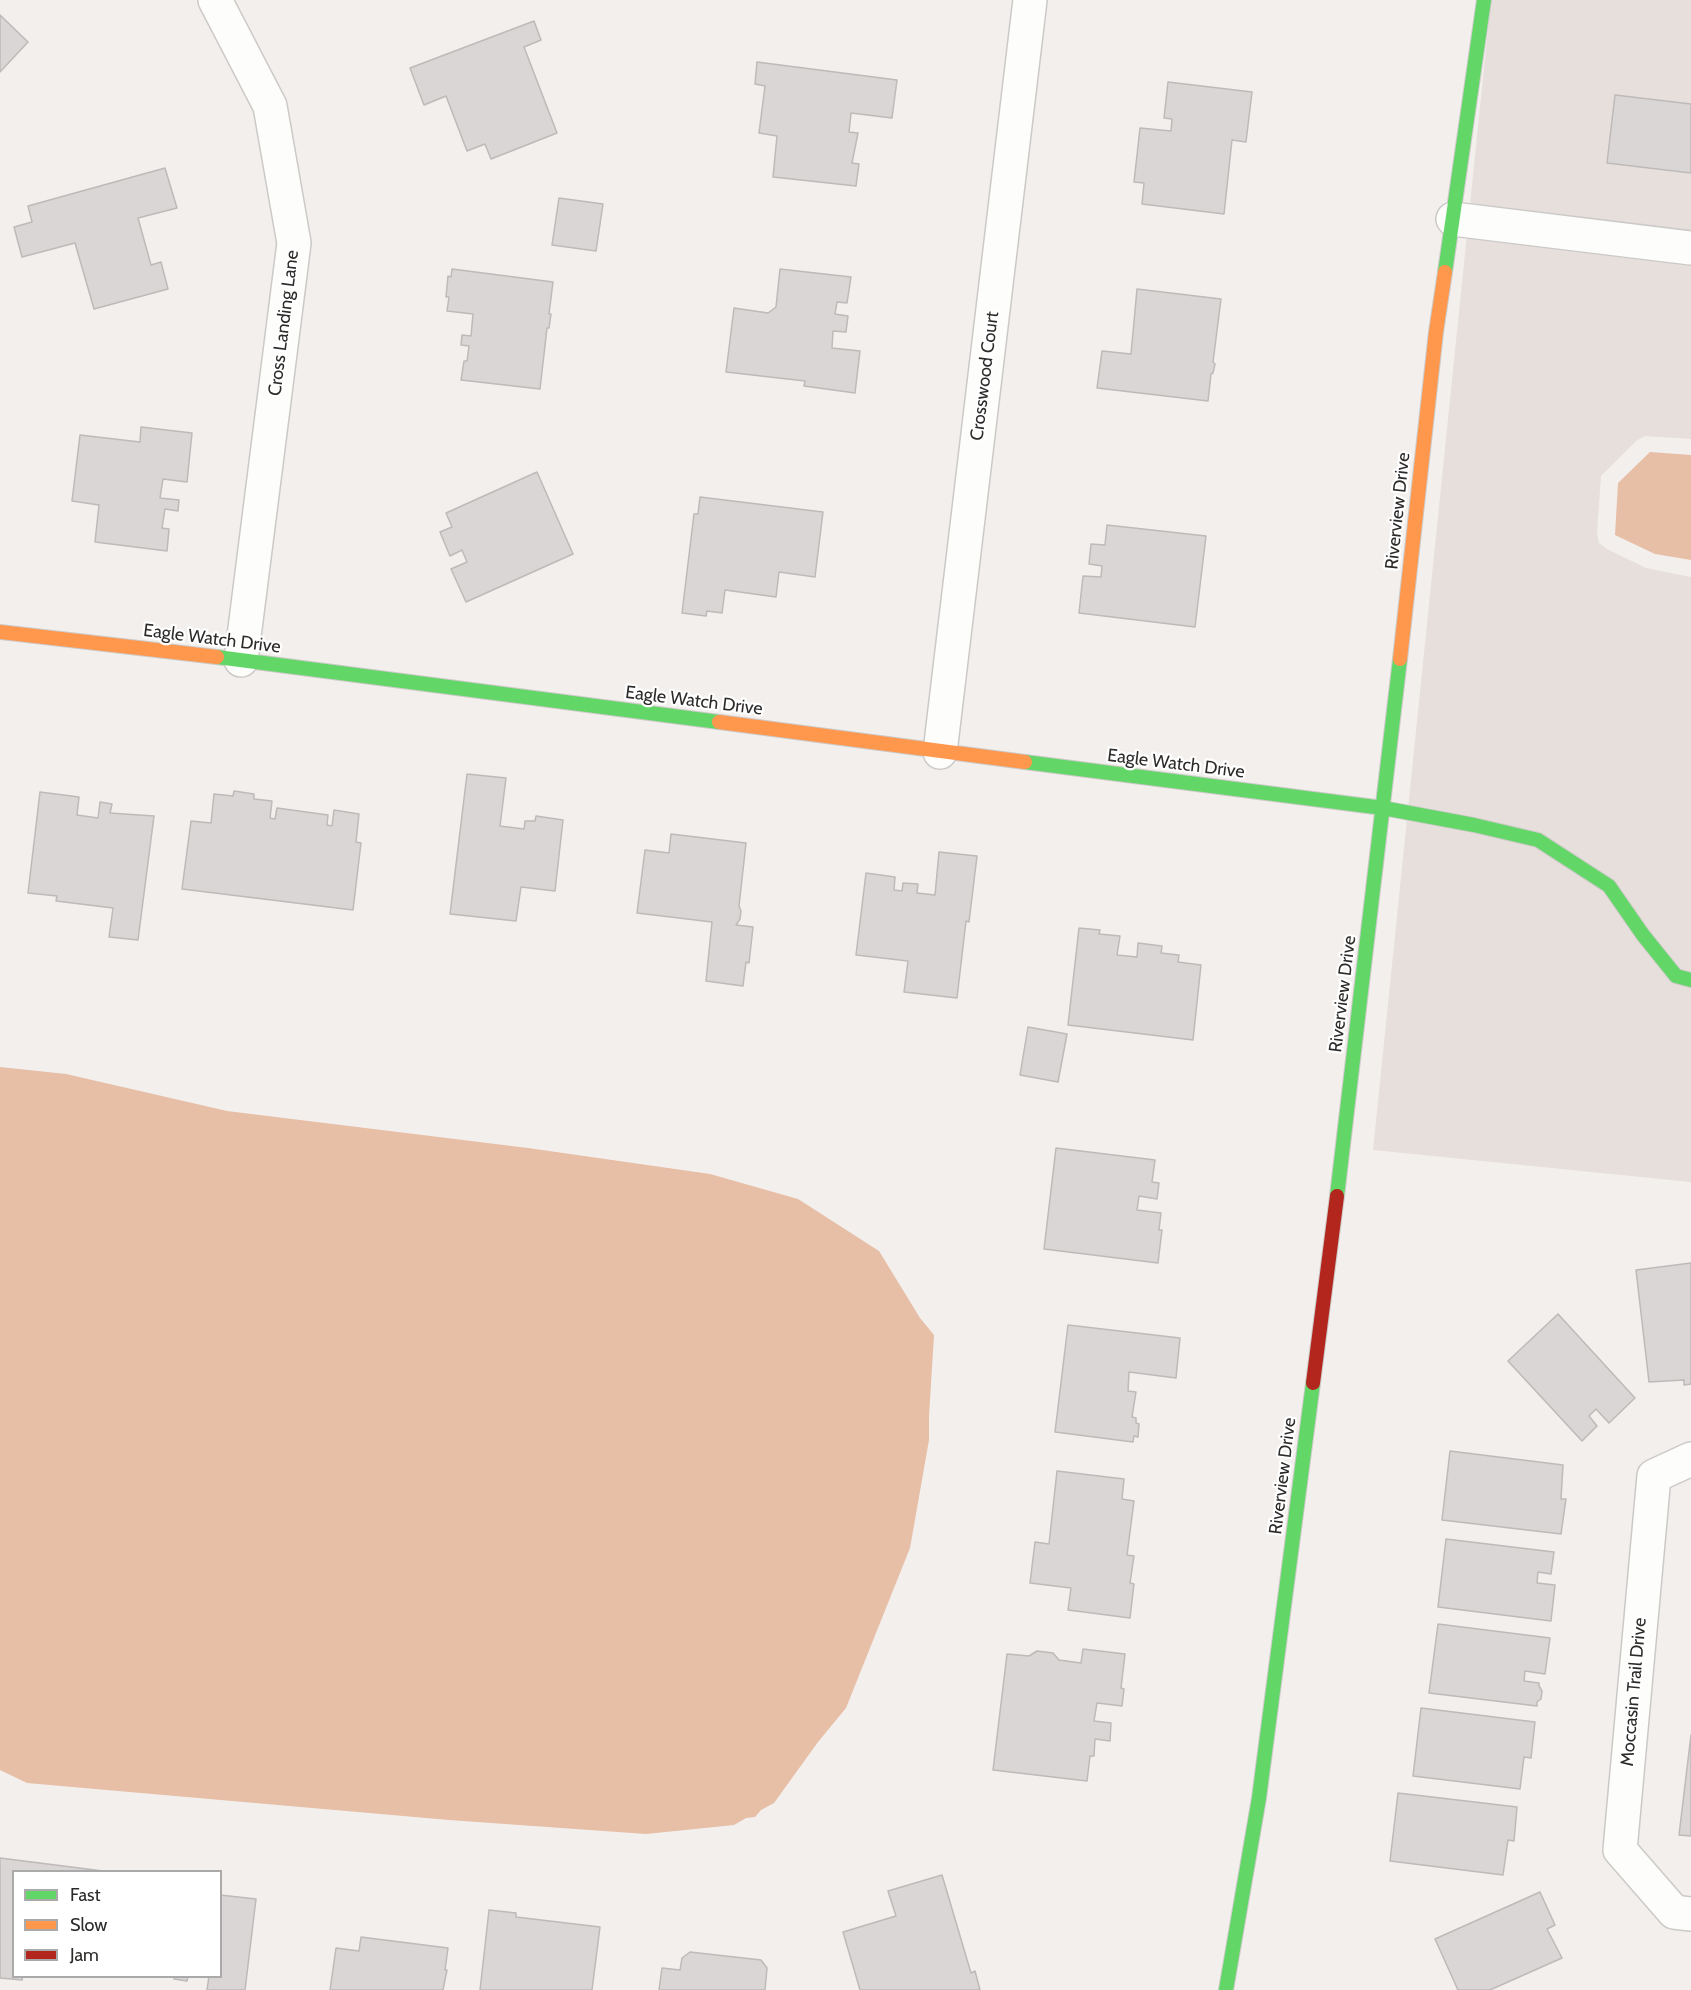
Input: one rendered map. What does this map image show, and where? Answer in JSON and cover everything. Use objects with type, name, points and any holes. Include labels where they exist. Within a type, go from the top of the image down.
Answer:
[{"type":"street","name":"Cross Landing Lane","points":[[215,0],[270,106],[294,243],[241,660]]},
{"type":"street","name":"Crosswood Court","points":[[940,752],[1030,0]]},
{"type":"street","name":"Riverview Drive","points":[[1226,1990],[1259,1798],[1325,1290],[1383,808],[1436,332],[1484,0]]},
{"type":"street","points":[[1453,219],[1691,248]]},
{"type":"street","name":"Eagle Watch Drive","points":[[0,632],[241,660],[1383,808],[1474,825],[1538,840],[1610,886],[1643,935],[1676,976],[1691,980]]},
{"type":"street","name":"Moccasin Trail Drive","points":[[1691,1459],[1654,1476],[1620,1850],[1674,1912],[1691,1914]]},
{"type":"shaded area","points":[[1491,0],[1691,0],[1691,439],[1645,436],[1636,441],[1601,476],[1597,533],[1599,543],[1607,549],[1646,568],[1691,577],[1691,1182],[1373,1150]]},
{"type":"shaded area","points":[[1650,452],[1691,455],[1691,560],[1655,554],[1615,535],[1618,483]]},
{"type":"shaded area","points":[[0,1067],[66,1074],[227,1111],[528,1148],[710,1174],[798,1199],[879,1251],[920,1318],[934,1335],[929,1440],[910,1548],[846,1708],[774,1803],[761,1810],[755,1817],[746,1818],[734,1825],[646,1834],[449,1820],[27,1783],[0,1770]]},
{"type":"building","points":[[0,15],[28,42],[0,72]]},
{"type":"building","points":[[534,21],[541,40],[524,47],[557,133],[491,159],[485,144],[467,151],[446,96],[424,105],[410,68]]},
{"type":"building","points":[[757,62],[897,80],[892,118],[851,113],[849,132],[858,133],[852,163],[859,164],[856,186],[773,177],[777,136],[759,133],[765,86],[755,84]]},
{"type":"building","points":[[1168,82],[1252,92],[1246,142],[1232,140],[1224,214],[1142,204],[1144,183],[1134,182],[1140,128],[1171,131],[1172,119],[1164,118]]},
{"type":"building","points":[[1615,95],[1691,104],[1691,173],[1607,163]]},
{"type":"building","points":[[165,168],[177,208],[138,218],[151,265],[161,262],[168,289],[94,309],[75,243],[22,257],[14,227],[32,222],[28,206]]},
{"type":"building","points":[[559,198],[603,204],[596,251],[552,245]]},
{"type":"building","points":[[452,269],[553,282],[549,314],[551,314],[549,328],[547,328],[540,389],[461,380],[469,346],[461,345],[462,335],[471,336],[473,314],[447,311],[448,276],[451,277]]},
{"type":"building","points":[[780,269],[851,277],[847,303],[837,302],[835,314],[848,316],[846,332],[833,331],[832,348],[860,351],[855,393],[804,386],[805,381],[726,372],[734,308],[768,313],[776,307]]},
{"type":"building","points":[[1137,289],[1221,299],[1213,362],[1215,364],[1211,374],[1208,401],[1097,388],[1102,351],[1131,354]]},
{"type":"building","points":[[141,427],[192,433],[187,482],[163,479],[160,498],[179,500],[178,511],[165,509],[162,528],[169,529],[167,551],[95,542],[99,505],[72,501],[80,435],[140,442]]},
{"type":"building","points":[[537,472],[573,554],[466,602],[451,569],[467,562],[462,550],[450,556],[440,532],[452,527],[446,513]]},
{"type":"building","points":[[700,497],[823,512],[815,577],[779,572],[776,597],[725,590],[722,613],[707,611],[706,616],[682,613],[694,514],[698,514]]},
{"type":"building","points":[[1107,525],[1206,536],[1195,627],[1079,613],[1083,576],[1101,577],[1102,566],[1089,564],[1091,544],[1105,545]]},
{"type":"building","points":[[467,774],[506,778],[500,826],[524,829],[525,821],[535,821],[536,816],[563,820],[555,891],[521,887],[516,921],[450,914]]},
{"type":"building","points":[[234,791],[254,794],[254,799],[272,801],[270,818],[275,819],[277,808],[328,815],[327,825],[332,826],[334,810],[359,814],[356,842],[361,843],[353,910],[182,889],[191,821],[211,823],[214,794],[233,796]]},
{"type":"building","points":[[40,792],[79,797],[77,815],[98,818],[100,802],[112,804],[110,813],[154,816],[138,940],[109,937],[113,908],[56,901],[57,896],[28,893]]},
{"type":"building","points":[[671,834],[746,843],[739,906],[741,911],[736,925],[753,927],[749,963],[746,962],[743,986],[706,981],[712,922],[637,913],[645,850],[669,853]]},
{"type":"building","points":[[939,852],[977,856],[969,922],[966,921],[957,998],[904,992],[908,961],[856,955],[866,873],[895,877],[894,890],[902,891],[903,883],[918,884],[917,893],[935,895]]},
{"type":"building","points":[[1079,928],[1100,930],[1099,934],[1120,936],[1117,955],[1137,957],[1138,943],[1162,946],[1161,953],[1179,955],[1178,962],[1201,965],[1193,1040],[1068,1025]]},
{"type":"building","points":[[1028,1027],[1067,1034],[1058,1082],[1020,1075]]},
{"type":"building","points":[[1056,1148],[1155,1160],[1152,1182],[1159,1183],[1157,1199],[1139,1196],[1137,1210],[1161,1213],[1159,1230],[1162,1230],[1158,1263],[1044,1249]]},
{"type":"building","points":[[1691,1263],[1691,1384],[1684,1385],[1684,1380],[1649,1382],[1636,1270]]},
{"type":"building","points":[[1558,1314],[1635,1398],[1609,1423],[1596,1409],[1589,1416],[1597,1426],[1582,1441],[1508,1361]]},
{"type":"building","points":[[1068,1325],[1180,1338],[1176,1378],[1129,1372],[1128,1391],[1136,1392],[1132,1417],[1136,1418],[1136,1423],[1139,1424],[1138,1437],[1134,1436],[1133,1442],[1055,1432]]},
{"type":"building","points":[[1450,1451],[1563,1465],[1561,1499],[1566,1499],[1561,1534],[1442,1520]]},
{"type":"building","points":[[1057,1471],[1124,1479],[1122,1499],[1134,1501],[1127,1555],[1134,1556],[1130,1583],[1134,1584],[1130,1618],[1068,1610],[1071,1588],[1030,1583],[1035,1542],[1049,1544]]},
{"type":"building","points":[[1446,1539],[1554,1552],[1551,1574],[1538,1572],[1537,1583],[1555,1585],[1551,1621],[1438,1607]]},
{"type":"building","points":[[1438,1624],[1550,1638],[1545,1674],[1525,1671],[1524,1681],[1539,1683],[1542,1691],[1537,1706],[1429,1693]]},
{"type":"building","points":[[1083,1649],[1125,1654],[1121,1688],[1124,1689],[1122,1706],[1097,1703],[1094,1721],[1111,1723],[1110,1741],[1095,1739],[1094,1756],[1090,1756],[1087,1781],[993,1770],[1007,1654],[1029,1656],[1037,1651],[1053,1653],[1059,1660],[1081,1663]]},
{"type":"building","points":[[1421,1708],[1535,1722],[1531,1758],[1524,1757],[1520,1789],[1413,1776]]},
{"type":"building","points":[[1691,1735],[1691,1836],[1679,1835]]},
{"type":"building","points":[[1398,1793],[1517,1807],[1514,1841],[1508,1840],[1503,1875],[1390,1861]]},
{"type":"building","points":[[0,1858],[95,1870],[12,1870],[12,1978],[22,1978],[22,1980],[0,1978]]},
{"type":"building","points":[[942,1875],[971,1973],[975,1971],[980,1990],[860,1990],[843,1932],[896,1916],[888,1891]]},
{"type":"building","points":[[1540,1892],[1555,1925],[1547,1929],[1562,1958],[1490,1990],[1458,1990],[1435,1939]]},
{"type":"building","points":[[222,1895],[256,1899],[245,1990],[207,1990],[209,1978],[222,1978]]},
{"type":"building","points":[[489,1910],[516,1913],[516,1917],[600,1927],[592,1990],[480,1990]]},
{"type":"building","points":[[361,1937],[448,1948],[443,1990],[330,1990],[336,1948],[359,1951]]},
{"type":"building","points":[[690,1952],[761,1960],[767,1968],[765,1990],[659,1990],[662,1968],[680,1970],[682,1958]]},
{"type":"building","points":[[174,1978],[188,1978],[187,1981]]},
{"type":"traffic: fast","points":[[1445,272],[1484,0]]},
{"type":"traffic: fast","points":[[217,657],[719,722]]},
{"type":"traffic: fast","points":[[1337,1196],[1400,659]]},
{"type":"traffic: fast","points":[[1025,762],[1383,808],[1538,840],[1609,886],[1643,935],[1676,976],[1691,980]]},
{"type":"traffic: fast","points":[[1226,1990],[1259,1798],[1313,1383]]},
{"type":"traffic: slow","points":[[1400,659],[1436,332],[1445,272]]},
{"type":"traffic: slow","points":[[0,632],[217,657]]},
{"type":"traffic: slow","points":[[719,722],[1025,762]]},
{"type":"traffic: jam","points":[[1313,1383],[1337,1196]]}]
